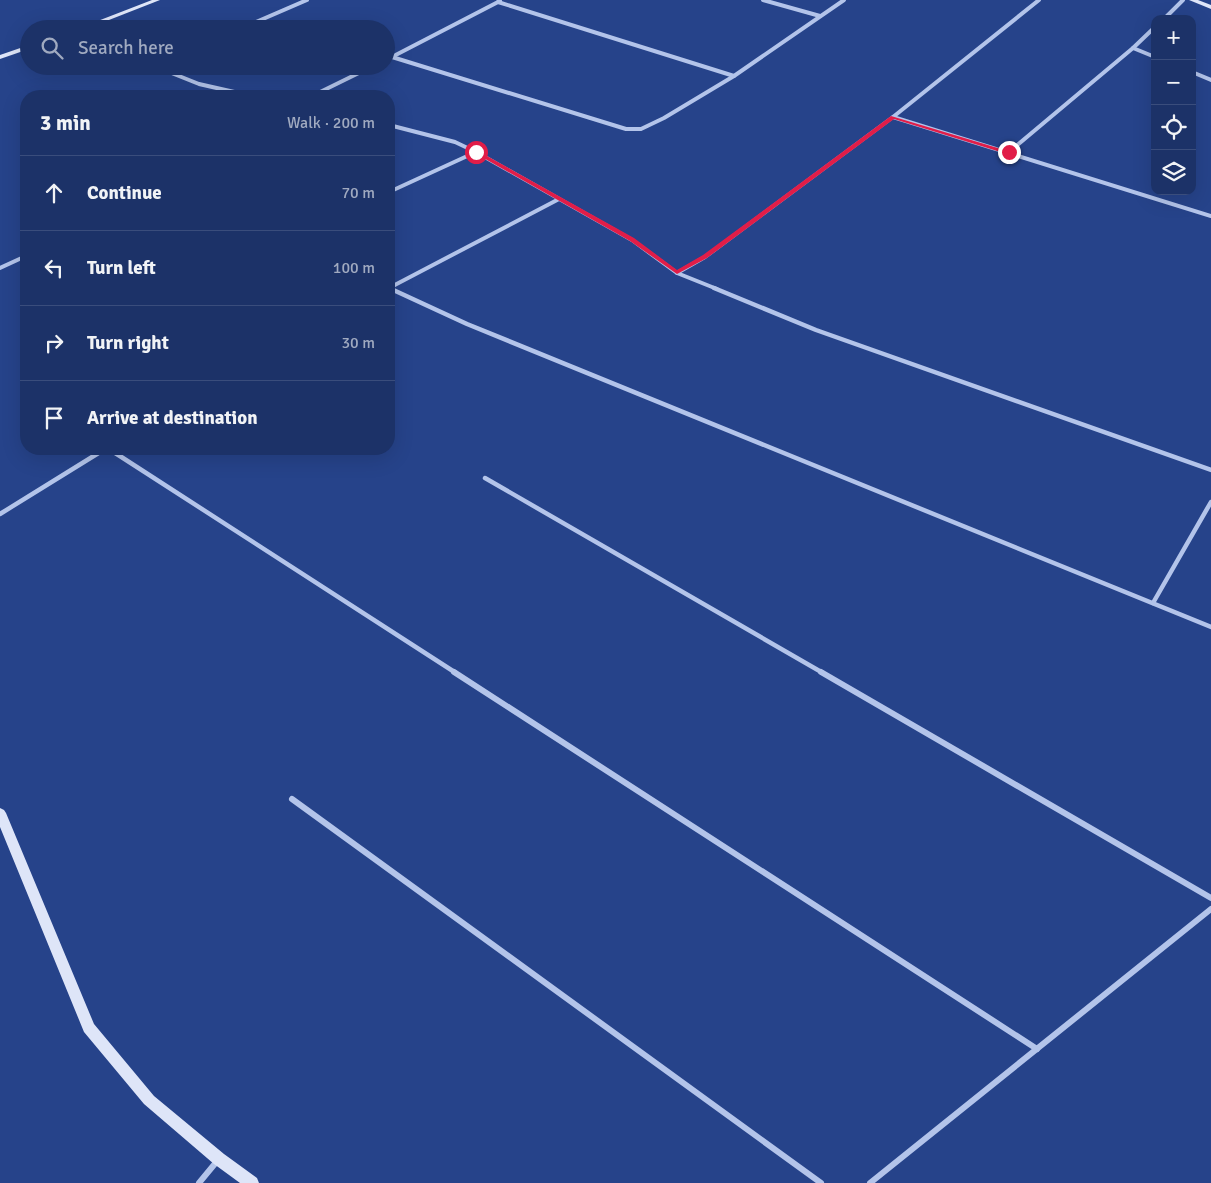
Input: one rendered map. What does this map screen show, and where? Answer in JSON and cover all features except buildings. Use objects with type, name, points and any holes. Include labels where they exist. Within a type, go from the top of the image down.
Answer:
[{"type":"street","points":[[104,20],[157,0]]},
{"type":"street","points":[[261,20],[307,0]]},
{"type":"street","points":[[395,55],[502,0]]},
{"type":"street","points":[[763,0],[820,16]]},
{"type":"street","points":[[395,58],[626,129],[641,129],[734,76],[844,0]]},
{"type":"street","points":[[677,272],[705,257],[893,117],[1039,0]]},
{"type":"street","points":[[1168,15],[1183,0]]},
{"type":"street","points":[[1192,0],[1211,8]]},
{"type":"street","points":[[498,2],[734,76]]},
{"type":"street","points":[[1009,152],[1134,48],[1151,31]]},
{"type":"street","points":[[1134,48],[1151,55]]},
{"type":"street","points":[[0,57],[20,50]]},
{"type":"street","points":[[1196,74],[1211,80]]},
{"type":"street","points":[[177,75],[200,84],[226,90]]},
{"type":"street","points":[[324,90],[355,75]]},
{"type":"street","points":[[893,117],[1211,216]]},
{"type":"street","points":[[395,127],[455,142],[476,152],[632,240],[677,272],[816,330],[1211,470]]},
{"type":"street","points":[[395,189],[476,152]]},
{"type":"street","points":[[395,285],[559,199]]},
{"type":"street","points":[[0,268],[20,259]]},
{"type":"street","points":[[395,291],[467,324],[1211,626]]},
{"type":"street","points":[[0,514],[97,455]]},
{"type":"street","points":[[116,455],[1037,1049]]},
{"type":"street","points":[[485,478],[1211,898]]},
{"type":"street","points":[[1153,603],[1211,502]]},
{"type":"street","points":[[292,799],[821,1183]]},
{"type":"street","points":[[0,813],[89,1028],[149,1100],[219,1159],[252,1183]]},
{"type":"street","points":[[870,1183],[1211,909]]},
{"type":"street","points":[[199,1183],[219,1159]]},
{"type":"route","points":[[476,152],[632,240],[677,272],[705,257],[893,117],[1009,152]]}]
